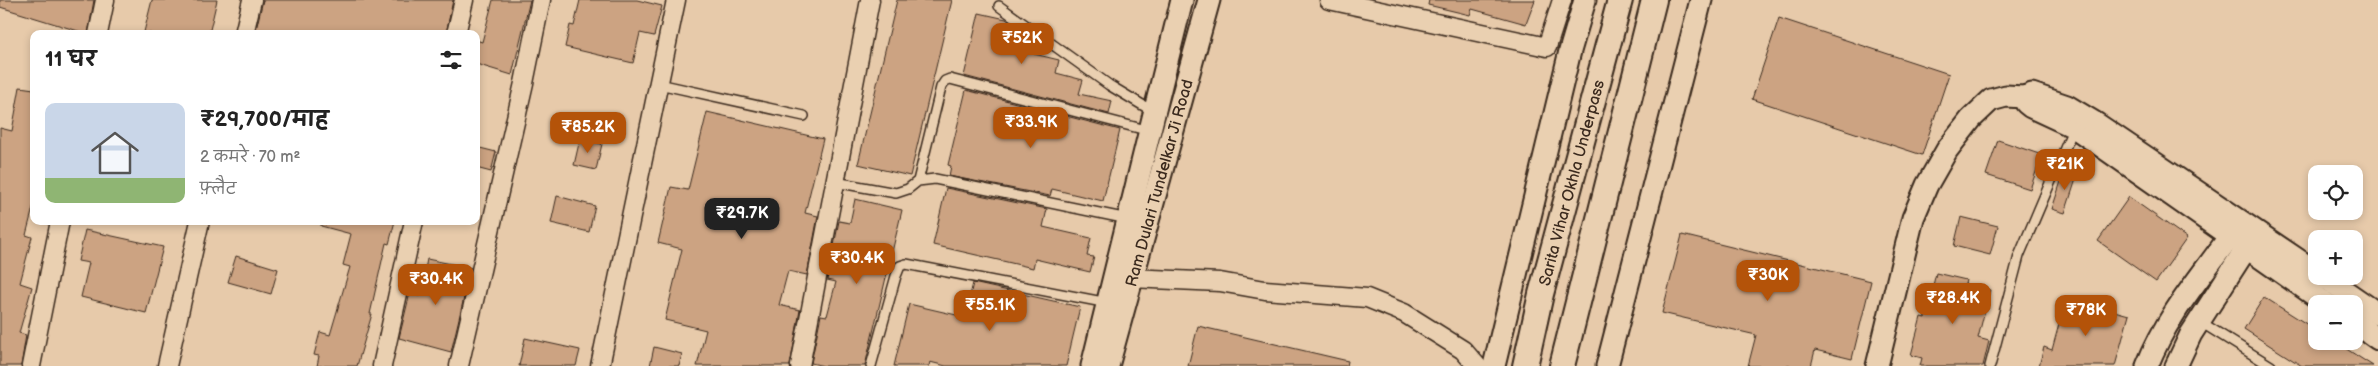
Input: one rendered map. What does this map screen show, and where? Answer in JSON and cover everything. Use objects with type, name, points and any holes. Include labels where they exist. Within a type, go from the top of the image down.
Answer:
[{"type":"main road","name":"Sarita Vihar Okhla Underpass","points":[[1525,366],[1541,294],[1620,0]]},
{"type":"main road","points":[[1562,366],[1654,0]]},
{"type":"street","points":[[99,30],[105,0]]},
{"type":"street","points":[[245,30],[252,0]]},
{"type":"street","points":[[457,30],[464,0]]},
{"type":"street","points":[[459,366],[524,83],[541,0]]},
{"type":"street","points":[[600,366],[676,0]]},
{"type":"street","points":[[800,366],[870,0]]},
{"type":"street","points":[[1115,305],[1128,219],[1182,0]]},
{"type":"street","name":"Ram Dulari Tundelkar Ji Road","points":[[1092,366],[1115,305],[1130,278],[1209,0]]},
{"type":"street","points":[[1329,0],[1377,5],[1547,47],[1562,0]]},
{"type":"street","points":[[1494,366],[1570,51],[1585,0]]},
{"type":"street","points":[[1607,366],[1701,0]]},
{"type":"street","points":[[1877,366],[1913,218],[1932,176],[1947,150],[1971,119],[1991,100],[2006,96],[2024,97],[2032,94],[2067,106],[2243,235],[2316,295]]},
{"type":"street","points":[[2024,97],[2026,103],[2031,107],[2074,127],[2243,235],[2308,268]]},
{"type":"street","points":[[31,366],[59,225]]},
{"type":"street","points":[[166,366],[199,225]]},
{"type":"street","points":[[382,366],[413,225]]},
{"type":"street","points":[[2176,366],[2243,235]]},
{"type":"street","points":[[2147,366],[2156,344],[2182,298],[2243,235]]},
{"type":"street","points":[[1130,278],[1220,282],[1264,290],[1367,298],[1404,313],[1463,350],[1478,366]]},
{"type":"street","points":[[2336,285],[2378,314]]},
{"type":"street","name":"Ram Dulari Tundelkar Ji Road","points":[[1108,366],[1115,305]]},
{"type":"street","points":[[2363,328],[2378,339]]},
{"type":"lane","points":[[999,6],[1109,85],[1152,121]]},
{"type":"lane","points":[[918,181],[941,87],[945,81],[950,79],[1152,121]]},
{"type":"lane","points":[[659,84],[804,116]]},
{"type":"lane","points":[[1990,366],[2019,256],[2074,127]]},
{"type":"lane","points":[[835,182],[896,193],[908,189],[918,181],[935,178],[1128,219]]},
{"type":"lane","points":[[870,366],[896,276],[900,266],[906,264],[1115,305]]},
{"type":"lane","points":[[2199,321],[2271,366]]},
{"type":"building","points":[[0,0],[94,0],[89,30],[75,30],[0,7]]},
{"type":"building","points":[[152,0],[217,0],[210,30],[144,30]]},
{"type":"building","points":[[263,0],[453,0],[447,30],[256,30]]},
{"type":"building","points":[[493,0],[530,0],[512,75],[480,65],[480,41],[482,42]]},
{"type":"building","points":[[580,0],[637,0],[662,6],[654,36],[640,33],[633,63],[565,47],[570,25],[574,26]]},
{"type":"building","points":[[897,0],[952,0],[910,176],[858,164]]},
{"type":"building","points":[[1429,0],[1535,0],[1526,24],[1472,9],[1470,15],[1428,5]]},
{"type":"building","points":[[979,13],[1006,19],[1015,25],[1013,32],[1030,36],[1037,41],[1034,54],[1059,60],[1056,73],[1083,80],[1079,94],[1112,101],[1109,114],[964,76]]},
{"type":"building","points":[[1779,18],[1949,74],[1922,155],[1752,99]]},
{"type":"building","points":[[20,87],[30,88],[30,220],[26,235],[32,237],[20,283],[32,287],[19,333],[26,335],[21,366],[0,366],[0,128],[12,131]]},
{"type":"building","points":[[966,90],[1120,130],[1103,201],[1052,189],[1050,196],[949,176],[951,166],[948,165]]},
{"type":"building","points":[[707,112],[823,139],[805,213],[818,216],[807,275],[788,271],[779,305],[800,310],[790,366],[697,366],[706,330],[665,320],[682,249],[658,243],[671,187],[688,190]]},
{"type":"building","points":[[580,139],[602,144],[596,170],[574,165]]},
{"type":"building","points":[[1998,140],[2042,155],[2030,189],[1986,175]]},
{"type":"building","points":[[480,148],[496,152],[491,172],[480,169]]},
{"type":"building","points":[[2065,169],[2078,173],[2065,213],[2052,209]]},
{"type":"building","points":[[946,188],[1047,209],[1043,227],[1091,238],[1087,256],[1094,257],[1090,272],[1035,259],[1033,268],[933,245]]},
{"type":"building","points":[[557,196],[595,206],[589,232],[551,223]]},
{"type":"building","points":[[2129,197],[2187,238],[2156,282],[2098,241]]},
{"type":"building","points":[[855,199],[902,210],[865,366],[824,366],[811,363],[821,315],[827,316],[836,282],[827,280],[839,221],[850,223]]},
{"type":"building","points":[[1961,217],[1998,226],[1990,255],[1954,246]]},
{"type":"building","points":[[394,225],[389,244],[386,243],[370,314],[372,314],[357,366],[317,366],[319,356],[314,355],[320,332],[330,335],[350,267],[343,265],[351,234],[321,226]]},
{"type":"building","points":[[85,230],[163,247],[146,313],[81,297],[89,263],[78,261]]},
{"type":"building","points":[[1682,235],[1871,281],[1852,359],[1815,350],[1811,366],[1748,366],[1756,335],[1662,313]]},
{"type":"building","points":[[236,256],[278,269],[271,294],[228,282]]},
{"type":"building","points":[[427,259],[471,268],[451,352],[399,338],[410,293],[420,296]]},
{"type":"building","points":[[1936,273],[1966,280],[1965,284],[1990,290],[1978,338],[1989,341],[1983,366],[1920,366],[1922,358],[1911,355],[1921,317],[1925,318]]},
{"type":"building","points":[[973,283],[1080,307],[1066,366],[946,366],[930,362],[929,366],[894,366],[909,304],[965,317]]},
{"type":"building","points":[[2264,297],[2308,325],[2308,350],[2348,350],[2373,366],[2302,366],[2244,329]]},
{"type":"building","points":[[2066,298],[2129,315],[2115,366],[2039,366],[2044,347],[2052,350]]},
{"type":"building","points":[[1198,326],[1348,361],[1347,366],[1188,366]]},
{"type":"building","points":[[525,338],[580,350],[576,366],[519,366]]},
{"type":"building","points":[[654,347],[682,354],[679,366],[650,366]]}]
